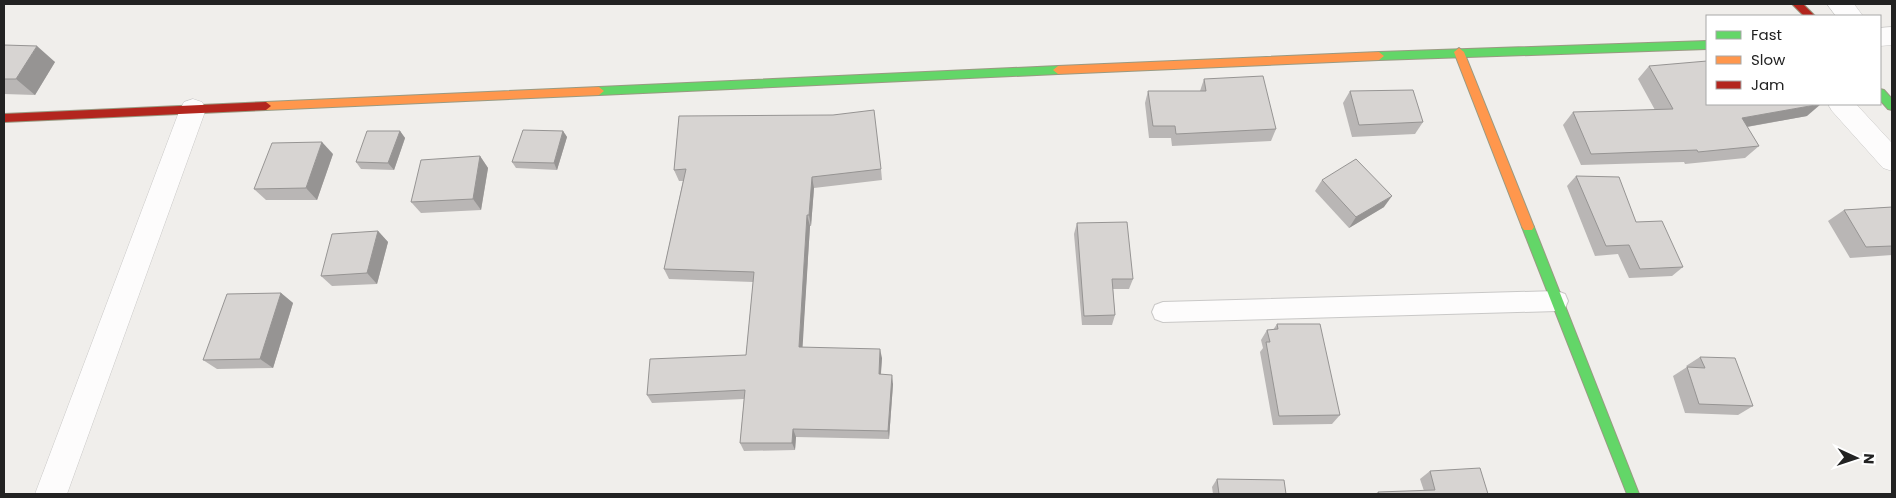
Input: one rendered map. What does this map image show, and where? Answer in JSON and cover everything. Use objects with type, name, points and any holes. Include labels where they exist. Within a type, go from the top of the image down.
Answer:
[{"type":"street","points":[[1797,4],[1809,15]]},
{"type":"street","points":[[1839,4],[1851,15]]},
{"type":"street","points":[[4,118],[1459,52],[1706,45]]},
{"type":"street","points":[[1459,52],[1633,494]]},
{"type":"street","points":[[1881,94],[1892,106]]},
{"type":"street","points":[[1842,105],[1892,160]]},
{"type":"street","points":[[51,494],[193,109]]},
{"type":"lane","points":[[1163,312],[1557,301]]},
{"type":"building","points":[[4,45],[37,46],[16,79],[4,79]]},
{"type":"building","points":[[1706,61],[1706,105],[1815,105],[1742,118],[1759,146],[1698,152],[1697,150],[1591,154],[1573,112],[1673,109],[1649,66]]},
{"type":"building","points":[[1263,76],[1276,129],[1176,134],[1175,126],[1153,126],[1148,91],[1206,91],[1204,79]]},
{"type":"building","points":[[1413,90],[1423,122],[1359,125],[1350,91]]},
{"type":"building","points":[[874,110],[881,169],[812,177],[809,215],[807,215],[799,347],[880,349],[879,374],[892,375],[888,431],[793,429],[792,443],[740,443],[745,390],[647,395],[650,359],[746,355],[754,272],[664,269],[686,169],[674,170],[679,116],[833,115]]},
{"type":"building","points":[[523,130],[563,131],[554,163],[512,162]]},
{"type":"building","points":[[367,131],[400,131],[388,163],[356,162]]},
{"type":"building","points":[[322,142],[306,188],[254,189],[272,143]]},
{"type":"building","points":[[480,156],[473,199],[411,202],[421,160]]},
{"type":"building","points":[[1356,159],[1392,196],[1356,217],[1322,180]]},
{"type":"building","points":[[1576,176],[1619,177],[1636,222],[1662,221],[1683,267],[1640,269],[1629,245],[1606,246]]},
{"type":"building","points":[[1892,207],[1892,246],[1866,247],[1844,210]]},
{"type":"building","points":[[1127,222],[1133,279],[1112,279],[1115,315],[1084,316],[1077,223]]},
{"type":"building","points":[[378,231],[367,273],[321,276],[332,234]]},
{"type":"building","points":[[281,293],[260,359],[203,360],[227,294]]},
{"type":"building","points":[[1277,324],[1320,324],[1340,415],[1279,416],[1266,342],[1270,342],[1267,330],[1278,329]]},
{"type":"building","points":[[1700,357],[1735,358],[1753,406],[1699,404],[1687,367],[1705,368]]},
{"type":"building","points":[[1480,468],[1488,494],[1379,494],[1378,492],[1435,490],[1430,471]]},
{"type":"building","points":[[1217,479],[1284,480],[1286,494],[1219,494]]},
{"type":"traffic: fast","points":[[1379,56],[1706,45]]},
{"type":"traffic: fast","points":[[599,91],[1058,70]]},
{"type":"traffic: fast","points":[[1881,94],[1892,106]]},
{"type":"traffic: fast","points":[[1528,227],[1633,494]]},
{"type":"traffic: slow","points":[[1459,52],[1528,227]]},
{"type":"traffic: slow","points":[[1058,70],[1379,56]]},
{"type":"traffic: slow","points":[[266,106],[599,91]]},
{"type":"traffic: jam","points":[[1797,4],[1809,15]]},
{"type":"traffic: jam","points":[[4,118],[266,106]]}]
